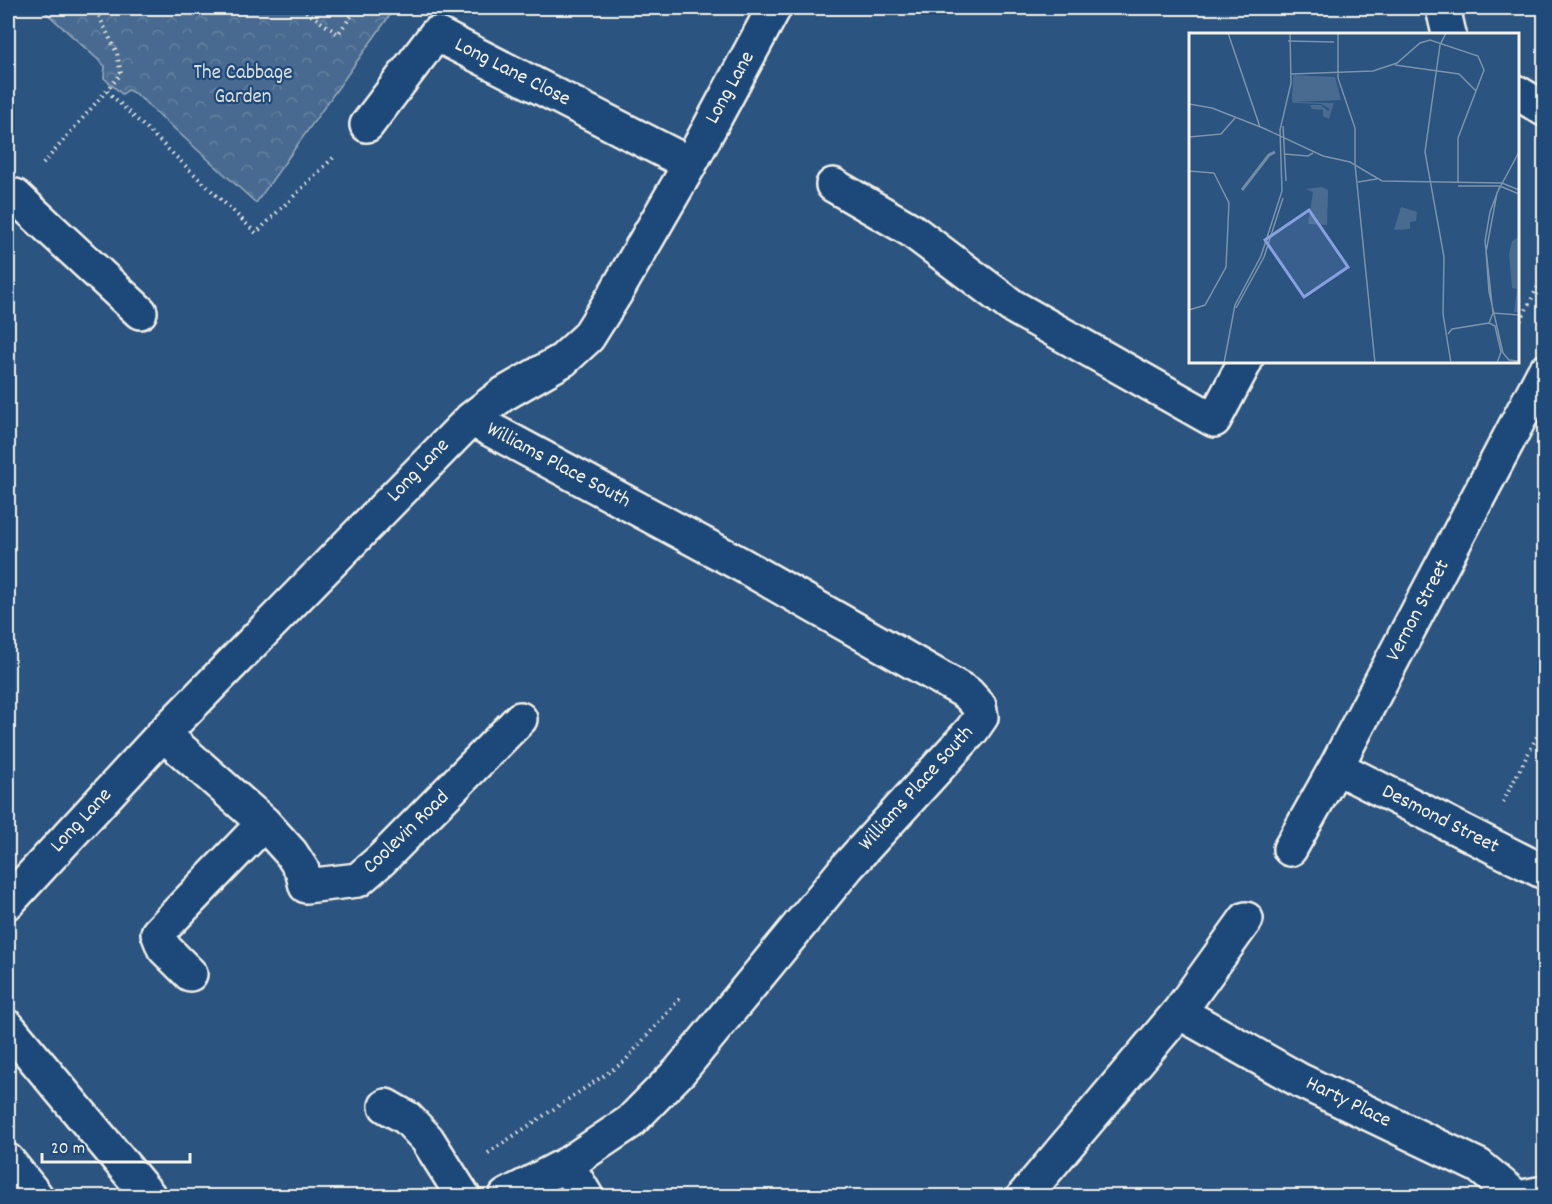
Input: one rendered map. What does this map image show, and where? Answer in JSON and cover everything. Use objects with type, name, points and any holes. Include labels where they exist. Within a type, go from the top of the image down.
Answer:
[{"type":"street","name":"Long Lane","points":[[8,902],[163,734],[471,419],[502,395],[563,360],[588,337],[690,164],[774,8]]},
{"type":"street","name":"Long Lane Close","points":[[367,124],[436,34],[690,164]]},
{"type":"street","points":[[1519,94],[1545,109]]},
{"type":"street","points":[[833,185],[911,230],[1012,306],[1214,420],[1244,363]]},
{"type":"street","points":[[10,196],[140,312]]},
{"type":"street","name":"Vernon Street","points":[[1290,849],[1336,767],[1545,372]]},
{"type":"street","name":"Williams Place South","points":[[471,419],[742,565],[967,693],[979,706],[981,717],[972,730],[847,867],[680,1071],[630,1122],[569,1163],[506,1197]]},
{"type":"street","name":"Coolevin Road","points":[[163,734],[264,823],[291,853],[302,870],[306,886],[358,880],[382,860],[520,719]]},
{"type":"street","name":"Desmond Street","points":[[1336,767],[1545,872]]},
{"type":"street","points":[[190,974],[164,948],[158,933],[264,823]]},
{"type":"street","points":[[1024,1197],[1179,1012],[1246,919]]},
{"type":"street","name":"Harty Place","points":[[1179,1012],[1302,1081],[1479,1166],[1515,1197]]},
{"type":"street","points":[[8,1027],[149,1197]]},
{"type":"street","points":[[386,1106],[407,1118],[427,1139],[457,1187]]},
{"type":"street","points":[[8,1161],[36,1197]]},
{"type":"street","points":[[569,1163],[586,1197]]},
{"type":"street","points":[[1528,1197],[1545,1193]]},
{"type":"path","points":[[10,196],[121,74],[117,53],[95,8]]},
{"type":"path","points":[[301,8],[338,34],[357,8]]},
{"type":"path","points":[[107,91],[256,233],[367,124]]},
{"type":"path","points":[[1519,324],[1545,274]]},
{"type":"path","points":[[1502,804],[1545,723]]},
{"type":"path","points":[[457,1187],[624,1062],[684,994]]},
{"type":"green space","name":"The Cabbage Garden","points":[[41,8],[395,8],[256,203],[136,94],[128,90],[122,94],[104,78],[105,66]]}]
